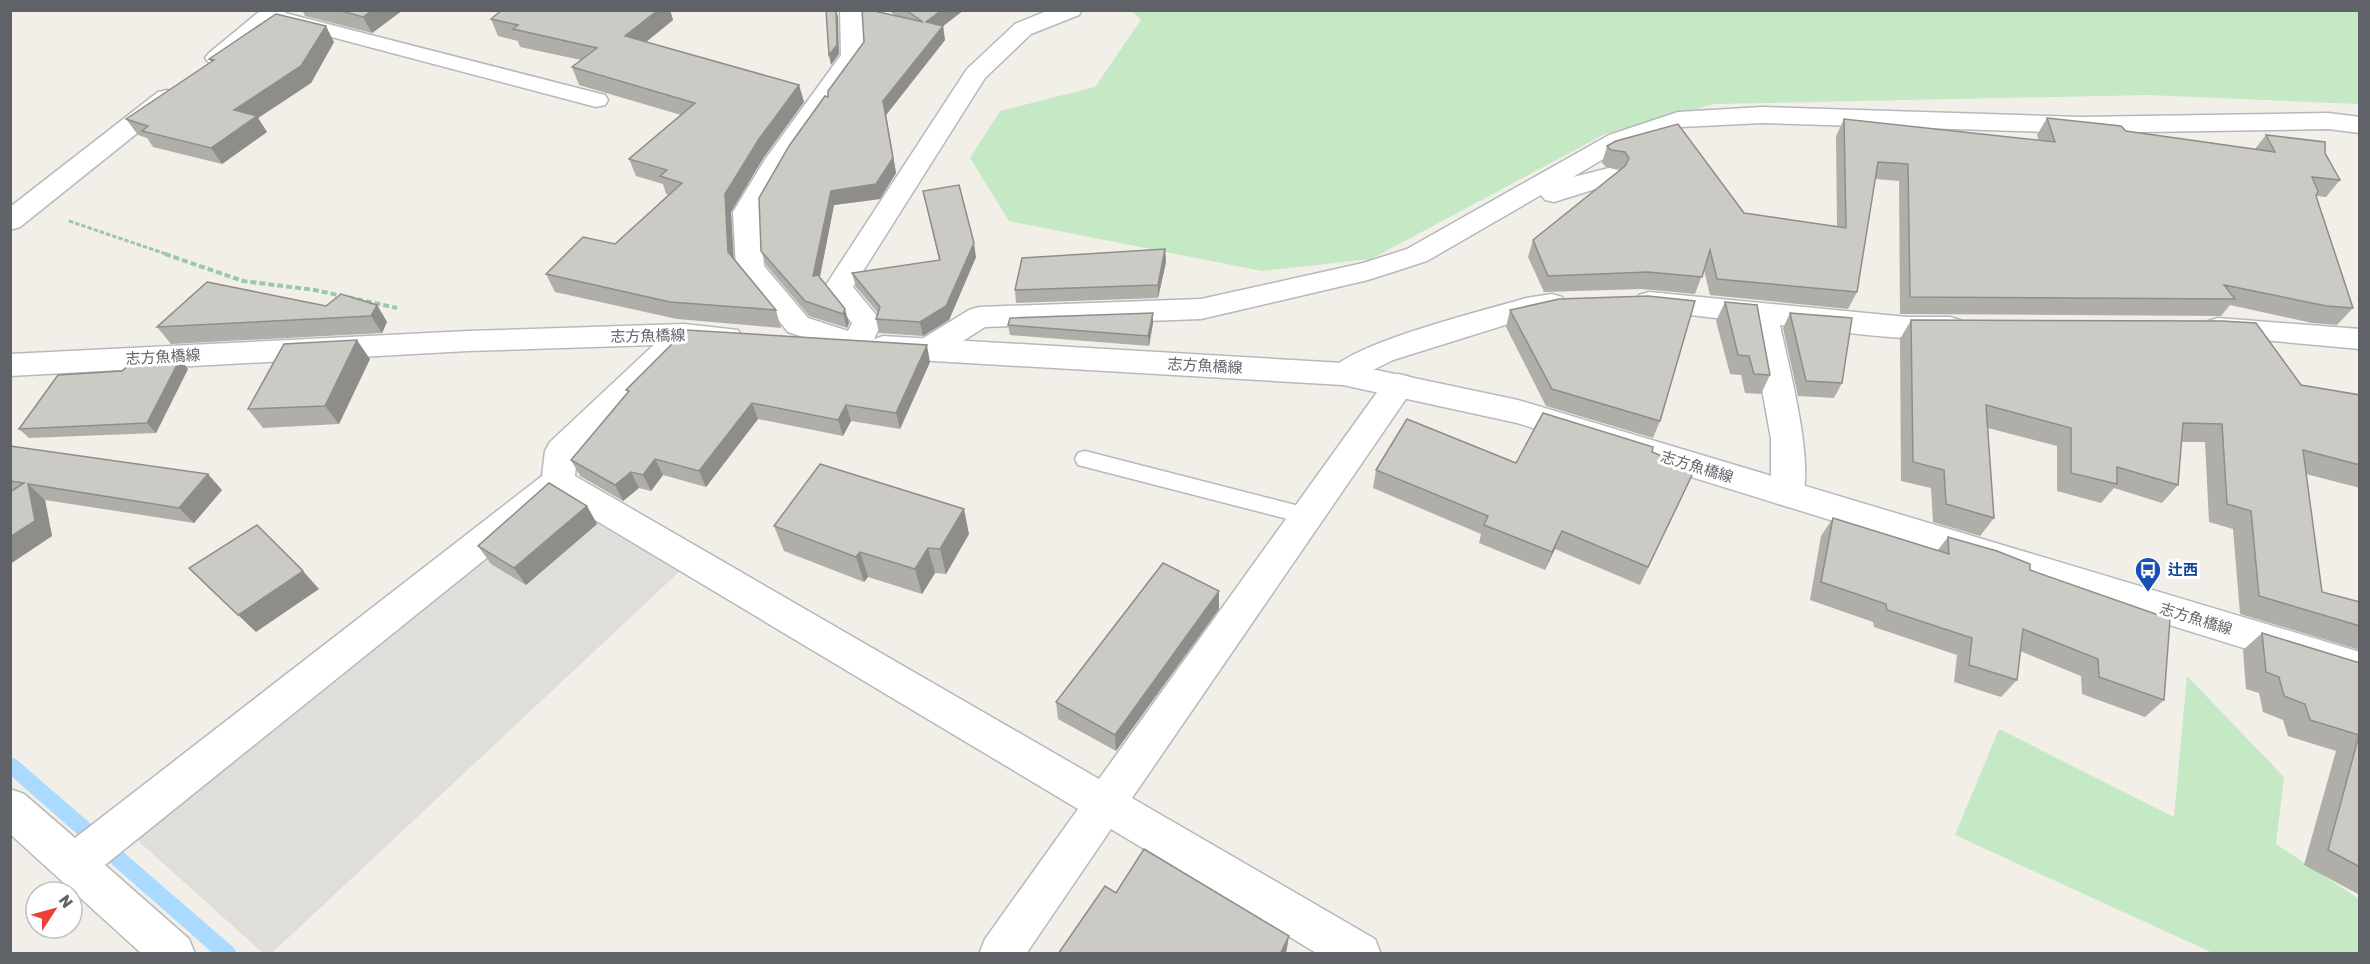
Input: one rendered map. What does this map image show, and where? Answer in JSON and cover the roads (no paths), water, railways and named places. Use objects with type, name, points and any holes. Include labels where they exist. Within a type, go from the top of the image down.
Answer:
[{"type":"street","points":[[851,10],[854,55],[779,158],[747,212],[750,268],[798,325],[857,345],[867,322],[838,288],[976,74],[1023,29],[1071,10]]},
{"type":"street","points":[[19,214],[273,13],[596,100]]},
{"type":"street","points":[[928,350],[979,317],[1201,309],[1368,272],[1417,255],[1618,140],[1678,120],[1762,115],[2080,125],[2328,121],[2360,124]]},
{"type":"street","points":[[1505,203],[1549,195],[1589,180],[1609,176]]},
{"type":"street","points":[[1618,302],[1642,301],[1906,327],[1978,327]]},
{"type":"street","points":[[1343,374],[1382,353],[1536,304],[1583,303]]},
{"type":"street","points":[[1763,313],[1787,439],[1788,494]]},
{"type":"street","points":[[2194,327],[2356,331]]},
{"type":"street","points":[[74,864],[558,482],[561,452],[684,334]]},
{"type":"street","name":"志方魚橋線","points":[[10,365],[454,342],[684,334],[1343,374],[1518,412],[2360,668]]},
{"type":"street","points":[[1000,954],[1399,385]]},
{"type":"street","points":[[558,482],[1360,954]]},
{"type":"street","points":[[10,807],[174,954]]},
{"type":"lane","points":[[1085,459],[1307,516]]},
{"type":"waterway","points":[[10,764],[228,954]]},
{"type":"place","name":"辻西","points":[[2148,593]]}]
